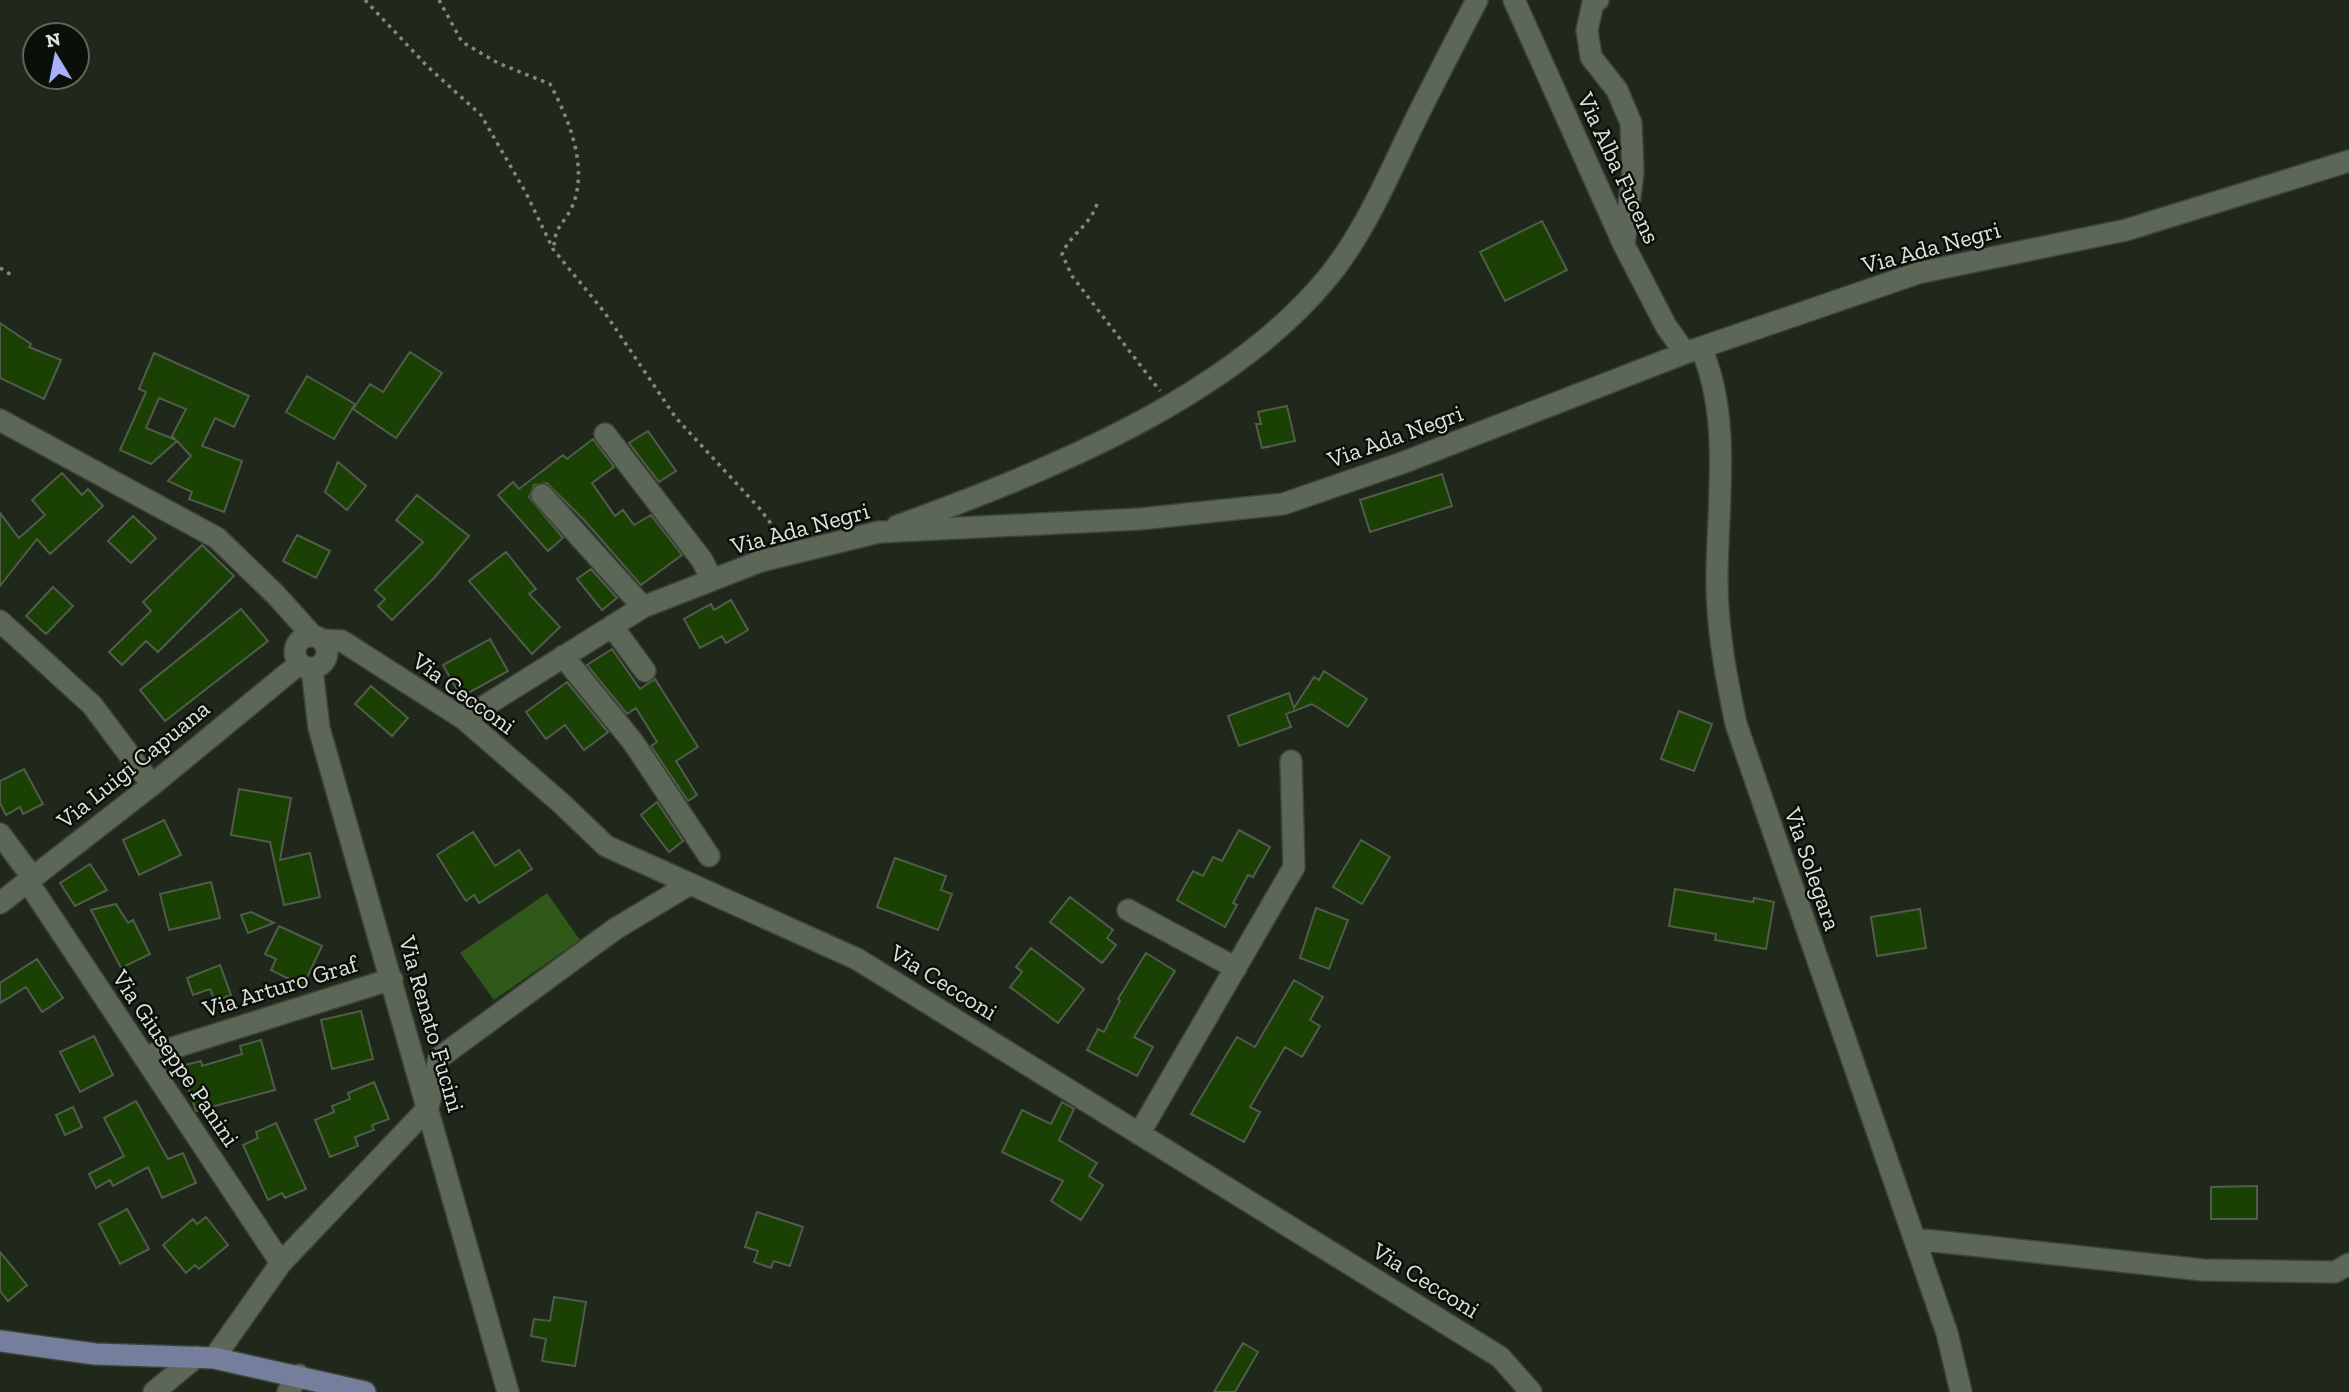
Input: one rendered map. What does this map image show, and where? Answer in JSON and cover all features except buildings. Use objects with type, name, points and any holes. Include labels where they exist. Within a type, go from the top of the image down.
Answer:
[{"type":"main road","points":[[0,1341],[95,1353],[205,1357],[293,1383],[365,1392]]},
{"type":"street","points":[[879,532],[973,498],[1125,432],[1232,364],[1295,315],[1331,274],[1376,201],[1477,0]]},
{"type":"street","name":"Via Alba Fucens","points":[[1514,0],[1624,246],[1666,327],[1693,350]]},
{"type":"street","points":[[1598,0],[1593,3],[1587,30],[1591,57],[1617,90],[1631,123],[1633,172],[1624,246]]},
{"type":"street","name":"Via Ada Negri","points":[[464,719],[643,607],[761,561],[879,532],[1140,519],[1283,504],[1402,463],[1693,350],[1918,273],[2126,230],[2349,161]]},
{"type":"street","name":"Via Solegara","points":[[1693,350],[1713,376],[1721,462],[1718,595],[1722,654],[1736,724],[1947,1333],[1961,1392]]},
{"type":"street","points":[[0,420],[217,538],[318,638],[327,655],[322,664],[305,666]]},
{"type":"street","points":[[606,434],[702,560],[712,580]]},
{"type":"street","points":[[542,495],[643,607]]},
{"type":"street","points":[[0,621],[92,705],[152,785]]},
{"type":"street","points":[[612,626],[645,671]]},
{"type":"street","name":"Via Cecconi","points":[[318,638],[342,641],[464,719],[562,803],[606,846],[857,959],[1500,1357],[1531,1392]]},
{"type":"street","points":[[563,656],[633,742],[709,856]]},
{"type":"street","name":"Via Luigi Capuana","points":[[0,903],[305,666]]},
{"type":"street","name":"Via Renato Fucini","points":[[305,666],[319,728],[508,1392]]},
{"type":"street","points":[[1139,1134],[1294,867],[1290,761]]},
{"type":"street","name":"Via Giuseppe Panini","points":[[0,834],[281,1263]]},
{"type":"street","points":[[154,1392],[205,1357],[281,1263],[428,1108],[439,1058],[615,929],[690,884]]},
{"type":"street","points":[[1128,910],[1236,968]]},
{"type":"street","name":"Via Arturo Graf","points":[[144,1057],[392,979]]},
{"type":"street","points":[[1915,1239],[2203,1270],[2335,1272],[2349,1264]]},
{"type":"path","points":[[365,0],[427,66],[481,115],[526,193],[553,249],[605,313],[676,418],[760,509],[793,553]]},
{"type":"path","points":[[439,0],[462,43],[498,63],[550,84],[566,114],[578,183],[571,209],[555,231],[553,249]]},
{"type":"path","points":[[1097,204],[1091,221],[1069,238],[1062,254],[1072,276],[1170,404]]},
{"type":"path","points":[[0,268],[13,276]]},
{"type":"green space","points":[[547,893],[580,940],[494,1000],[460,953]]}]
